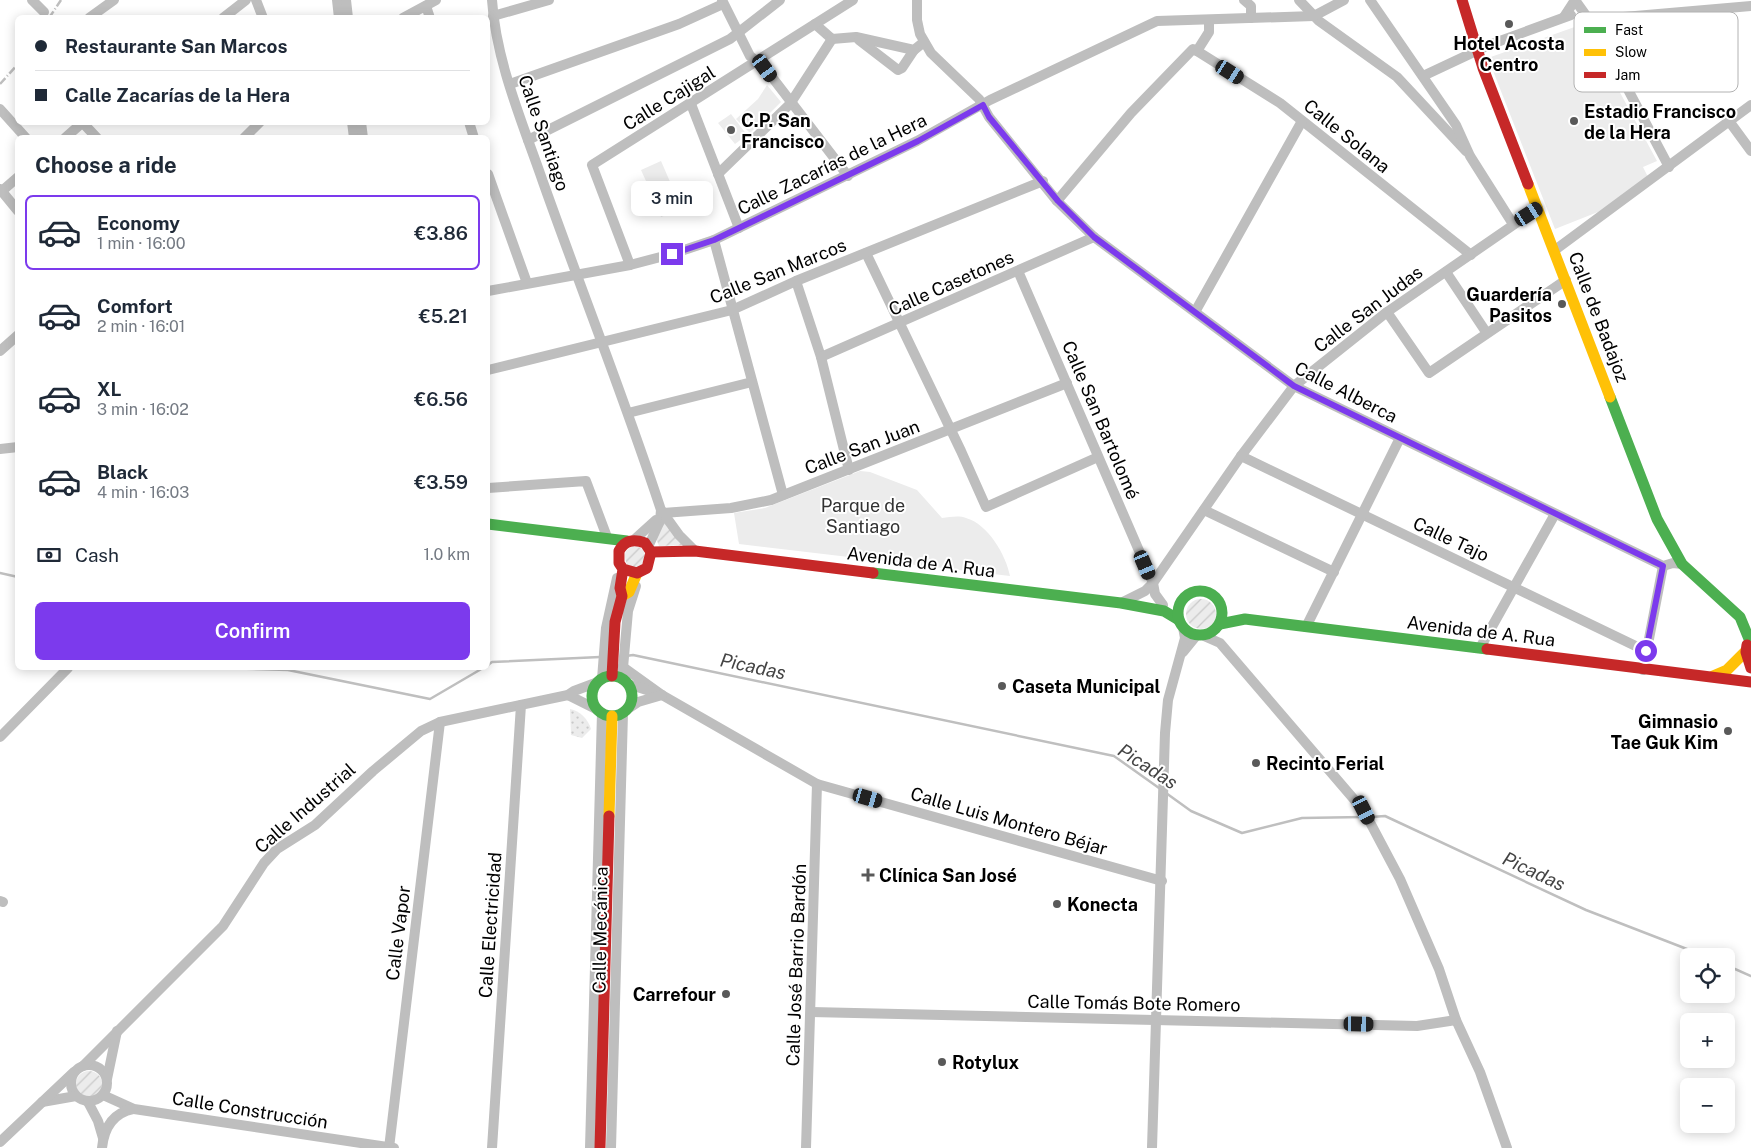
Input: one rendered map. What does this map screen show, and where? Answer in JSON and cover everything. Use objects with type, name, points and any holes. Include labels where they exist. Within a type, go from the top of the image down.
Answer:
[{"type":"street","points":[[32,0],[44,12]]},
{"type":"street","points":[[93,15],[114,0]]},
{"type":"street","points":[[227,15],[246,0]]},
{"type":"street","points":[[256,0],[262,15]]},
{"type":"street","points":[[337,0],[339,15]]},
{"type":"street","points":[[346,0],[348,15]]},
{"type":"street","points":[[409,15],[436,0]]},
{"type":"street","name":"Calle Santiago","points":[[493,0],[506,11]]},
{"type":"street","name":"Calle Santiago","points":[[493,0],[493,16],[510,84],[528,140],[575,274],[628,413],[662,512],[675,531],[695,551]]},
{"type":"street","points":[[493,16],[549,0]]},
{"type":"street","points":[[528,140],[730,39],[780,0]]},
{"type":"street","name":"Calle Cajigal","points":[[630,265],[592,165],[853,0]]},
{"type":"street","points":[[856,37],[898,70],[902,68],[914,50],[924,42],[917,20],[917,0]]},
{"type":"street","points":[[1244,0],[1251,6],[1251,18]]},
{"type":"street","points":[[1299,0],[1314,16],[1397,77],[1470,156]]},
{"type":"street","points":[[1314,16],[1344,0]]},
{"type":"street","points":[[1370,0],[1456,125],[1470,156],[1513,224]]},
{"type":"street","points":[[1564,16],[1575,0],[1582,12]]},
{"type":"street","points":[[510,84],[679,24],[722,2],[750,56],[765,68],[790,104],[848,176]]},
{"type":"street","name":"Calle de Badajoz","points":[[1464,2],[1478,50],[1657,519],[1682,564],[1740,616],[1751,621]]},
{"type":"street","points":[[426,6],[429,15]]},
{"type":"street","points":[[1651,12],[1751,6]]},
{"type":"street","name":"Calle Zacarías de la Hera","points":[[490,291],[630,265],[714,240],[848,176],[983,105],[1156,21],[1314,16]]},
{"type":"street","points":[[1423,76],[1478,50],[1564,16],[1574,16]]},
{"type":"street","points":[[1058,201],[1131,112],[1193,49],[1197,52],[1209,32],[1208,20]]},
{"type":"street","points":[[815,24],[832,39],[856,37],[914,50]]},
{"type":"street","points":[[718,174],[790,104],[832,39]]},
{"type":"street","name":"Calle Alberca","points":[[924,42],[931,53],[983,105],[989,117],[1058,201],[1094,237],[1294,386],[1663,566]]},
{"type":"street","name":"Calle Solana","points":[[1197,52],[1280,103],[1470,255]]},
{"type":"street","points":[[1627,92],[1669,167]]},
{"type":"street","points":[[691,104],[739,228]]},
{"type":"street","points":[[1555,250],[1751,105]]},
{"type":"street","points":[[0,109],[23,135]]},
{"type":"street","points":[[1194,312],[1302,121]]},
{"type":"street","points":[[1729,121],[1751,151]]},
{"type":"street","points":[[68,135],[80,125]]},
{"type":"street","points":[[84,125],[94,135]]},
{"type":"street","points":[[247,135],[257,125]]},
{"type":"street","points":[[15,180],[1,190],[15,207]]},
{"type":"street","points":[[490,180],[527,283]]},
{"type":"street","name":"Calle San Marcos","points":[[490,370],[732,310],[796,281],[1043,181]]},
{"type":"street","name":"Calle San Judas","points":[[1121,603],[1145,591],[1153,583],[1241,456],[1294,386],[1388,312],[1538,208]]},
{"type":"street","name":"Calle Casetones","points":[[821,357],[900,324],[1094,237]]},
{"type":"street","points":[[714,240],[783,495]]},
{"type":"street","points":[[866,253],[951,429],[986,507],[1098,457]]},
{"type":"street","name":"Calle San Bartolomé","points":[[1018,271],[1153,583]]},
{"type":"street","points":[[1446,272],[1486,332]]},
{"type":"street","points":[[1388,312],[1429,373],[1486,332],[1566,280]]},
{"type":"street","points":[[796,281],[821,357],[849,470]]},
{"type":"street","points":[[0,351],[15,338]]},
{"type":"street","points":[[628,413],[752,382]]},
{"type":"street","name":"Calle San Juan","points":[[662,512],[731,508],[783,495],[1067,383]]},
{"type":"street","points":[[1306,627],[1400,438]]},
{"type":"street","points":[[0,448],[15,447]]},
{"type":"street","name":"Calle Tajo","points":[[1241,456],[1646,651]]},
{"type":"street","points":[[490,488],[586,482],[607,537]]},
{"type":"street","points":[[1204,510],[1334,572]]},
{"type":"street","points":[[612,680],[616,622],[622,596],[620,588],[620,547],[656,520],[662,512]]},
{"type":"street","points":[[615,658],[628,612],[662,512]]},
{"type":"street","points":[[1480,648],[1555,514]]},
{"type":"street","points":[[490,524],[631,540],[649,549]]},
{"type":"street","points":[[589,536],[620,564],[642,571]]},
{"type":"street","name":"Avenida de A. Rua","points":[[649,549],[695,551],[1143,606],[1164,611],[1181,624]]},
{"type":"street","name":"Avenida de A. Rua","points":[[642,571],[695,551]]},
{"type":"street","points":[[1643,670],[1663,566],[1673,563],[1682,564]]},
{"type":"street","points":[[615,658],[607,620],[620,564]]},
{"type":"street","points":[[622,596],[629,592],[642,571]]},
{"type":"street","points":[[1153,583],[1155,594],[1163,605]]},
{"type":"street","points":[[1143,606],[1145,591]]},
{"type":"street","points":[[1152,1148],[1168,700],[1185,638],[1181,624],[1180,603],[1186,596],[1203,591],[1211,593],[1222,607],[1223,616],[1219,626],[1220,643]]},
{"type":"street","name":"Avenida de A. Rua","points":[[1143,606],[1180,603]]},
{"type":"street","name":"Avenida de A. Rua","points":[[1222,607],[1245,619]]},
{"type":"street","name":"Calle de Badajoz","points":[[1740,616],[1749,642],[1751,668]]},
{"type":"street","name":"Avenida de A. Rua","points":[[1219,626],[1232,620],[1245,619],[1751,682]]},
{"type":"street","points":[[1181,624],[1200,636],[1220,643],[1364,810],[1400,879],[1439,969],[1456,1020],[1480,1072],[1507,1148]]},
{"type":"street","points":[[1182,653],[1200,636],[1211,633],[1219,626]]},
{"type":"street","points":[[1712,677],[1727,670],[1749,642]]},
{"type":"street","name":"Calle Luis Montero Béjar","points":[[615,658],[662,695],[817,784],[1162,881]]},
{"type":"street","points":[[0,737],[66,670]]},
{"type":"street","points":[[612,680],[594,687],[592,700],[612,713]]},
{"type":"street","points":[[612,680],[632,698],[612,713]]},
{"type":"street","name":"Calle Luis Montero Béjar","points":[[612,680],[662,695]]},
{"type":"street","name":"Calle Industrial","points":[[0,1142],[41,1102],[79,1069],[224,926],[264,863],[277,849],[315,825],[372,771],[421,731],[440,722],[568,696],[574,691],[612,680]]},
{"type":"street","points":[[568,696],[612,713],[638,702],[662,695]]},
{"type":"street","name":"Calle Electricidad","points":[[492,1148],[521,705]]},
{"type":"street","points":[[600,1148],[602,998],[612,713]]},
{"type":"street","name":"Calle Mecánica","points":[[590,1148],[612,713]]},
{"type":"street","name":"Calle Mecánica","points":[[611,1148],[612,713]]},
{"type":"street","name":"Calle Vapor","points":[[391,1148],[440,722]]},
{"type":"street","name":"Calle José Barrio Bardón","points":[[806,1148],[817,784]]},
{"type":"street","name":"Calle Tomás Bote Romero","points":[[811,1012],[1417,1026],[1456,1020]]},
{"type":"street","points":[[88,1102],[99,1099],[108,1085],[107,1079],[117,1031]]},
{"type":"street","points":[[76,1096],[71,1081],[79,1069],[89,1065],[100,1069],[107,1079]]},
{"type":"street","name":"Calle Construcción","points":[[103,1095],[134,1109],[391,1148]]},
{"type":"street","points":[[41,1102],[76,1096],[88,1102],[98,1121],[103,1143]]},
{"type":"street","points":[[103,1143],[112,1119],[122,1111],[134,1109]]},
{"type":"green space","name":"Estadio Francisco de la Hera","points":[[1574,27],[1574,92],[1620,92],[1657,161],[1643,167],[1648,177],[1603,210],[1555,229],[1488,58]]},
{"type":"green space","points":[[767,85],[781,102],[750,133],[736,119],[758,99]]},
{"type":"green space","points":[[731,114],[747,135],[735,144],[718,123]]},
{"type":"green space","points":[[661,161],[671,184],[651,192],[641,170]]},
{"type":"green space","points":[[673,189],[681,209],[661,217],[653,197]]},
{"type":"green space","name":"Parque de Santiago","points":[[860,471],[870,472],[917,490],[942,518],[954,516],[974,521],[989,533],[995,541],[1005,559],[1010,576],[739,544],[734,513],[765,508]]},
{"type":"green space","points":[[664,523],[684,545],[659,546],[656,538]]},
{"type":"green space","points":[[635,545],[644,550],[645,560],[638,568],[627,565],[625,558],[625,553]]},
{"type":"green space","points":[[1201,599],[1212,603],[1216,614],[1212,625],[1201,629],[1190,625],[1186,614],[1190,603]]},
{"type":"green space","points":[[570,709],[580,714],[590,725],[591,729],[582,738],[571,735]]},
{"type":"green space","points":[[89,1071],[98,1075],[102,1084],[98,1093],[89,1097],[80,1093],[76,1084],[80,1075]]},
{"type":"waterway","name":"Picadas","points":[[0,573],[15,576]]},
{"type":"waterway","name":"Picadas","points":[[626,656],[633,655],[1114,756],[1159,788]]},
{"type":"waterway","name":"Picadas","points":[[490,664],[600,657]]},
{"type":"waterway","name":"Picadas","points":[[288,670],[430,699],[480,670]]},
{"type":"waterway","name":"Picadas","points":[[1166,793],[1191,811],[1242,833],[1302,818],[1363,817]]},
{"type":"waterway","name":"Picadas","points":[[1371,817],[1385,816],[1586,910],[1684,948]]},
{"type":"waterway","name":"Picadas","points":[[1735,969],[1751,976]]},
{"type":"railway","points":[[51,15],[61,0]]},
{"type":"railway","points":[[0,84],[15,67]]},
{"type":"traffic: fast","points":[[1610,397],[1657,519],[1682,564],[1740,617],[1749,639]]},
{"type":"traffic: fast","points":[[490,524],[627,541]]},
{"type":"traffic: fast","points":[[873,573],[1121,603],[1164,611],[1179,620]]},
{"type":"traffic: fast","points":[[1204,591],[1216,597],[1221,604],[1222,613],[1221,622],[1216,629],[1209,634],[1196,635],[1188,632],[1181,625],[1178,609],[1181,601],[1188,594],[1204,591]]},
{"type":"traffic: fast","points":[[1220,624],[1245,619],[1487,649]]},
{"type":"traffic: fast","points":[[612,676],[626,682],[632,696],[626,710],[612,716],[598,710],[592,696],[598,682],[612,676]]},
{"type":"traffic: slow","points":[[1528,184],[1610,397]]},
{"type":"traffic: slow","points":[[622,596],[629,592],[637,573]]},
{"type":"traffic: slow","points":[[1713,676],[1727,670],[1746,651]]},
{"type":"traffic: slow","points":[[609,816],[612,716]]},
{"type":"traffic: jam","points":[[1462,0],[1483,68],[1528,184]]},
{"type":"traffic: jam","points":[[612,676],[615,622],[622,596],[620,588],[623,569],[619,563],[619,551],[621,547],[630,541],[645,543],[651,552],[647,568],[637,573],[623,569]]},
{"type":"traffic: jam","points":[[651,552],[695,551],[873,573]]},
{"type":"traffic: jam","points":[[1747,645],[1746,652],[1751,668]]},
{"type":"traffic: jam","points":[[1487,649],[1751,682]]},
{"type":"traffic: jam","points":[[600,1148],[609,816]]},
{"type":"place","name":"Hotel Acosta Centro","points":[[1509,24]]},
{"type":"place","name":"Estadio Francisco de la Hera","points":[[1574,121]]},
{"type":"place","name":"C.P. San Francisco","points":[[731,130]]},
{"type":"place","name":"Guardería Pasitos","points":[[1562,304]]},
{"type":"place","name":"Caseta Municipal","points":[[1002,686]]},
{"type":"place","name":"Gimnasio Tae Guk Kim","points":[[1728,731]]},
{"type":"place","name":"Recinto Ferial","points":[[1256,763]]},
{"type":"place","name":"Clínica San José","points":[[868,875]]},
{"type":"place","name":"Konecta","points":[[1057,904]]},
{"type":"place","name":"Carrefour","points":[[726,994]]},
{"type":"place","name":"Rotylux","points":[[942,1062]]},
{"type":"route","points":[[672,254],[714,240],[848,176],[918,141],[983,105],[989,117],[1058,201],[1094,237],[1294,386],[1663,566],[1646,651]]}]
